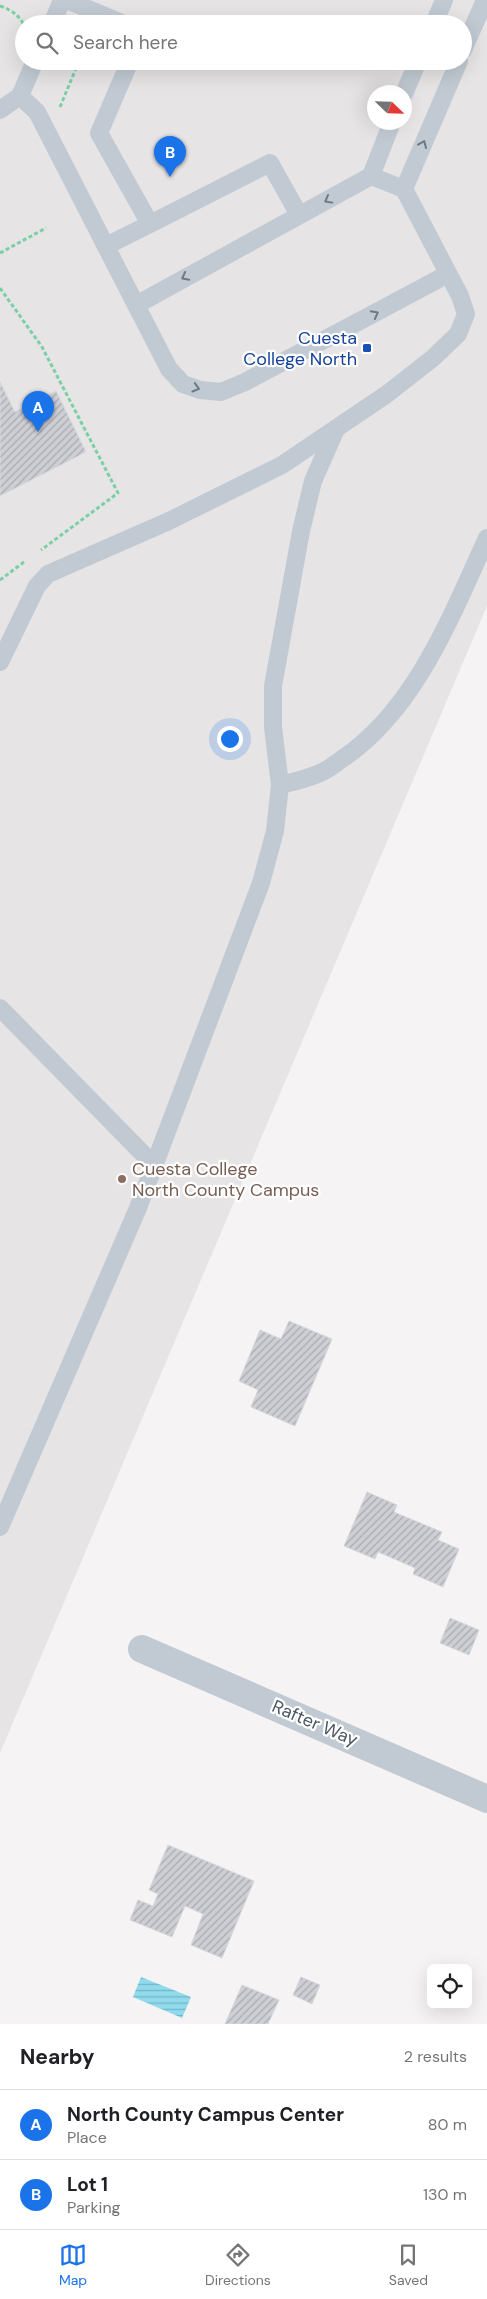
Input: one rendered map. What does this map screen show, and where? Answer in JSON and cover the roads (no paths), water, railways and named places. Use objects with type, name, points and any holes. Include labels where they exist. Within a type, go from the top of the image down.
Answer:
[{"type":"street","name":"Rafter Way","points":[[142,1649],[487,1799]]},
{"type":"lane","points":[[56,15],[62,0]]},
{"type":"lane","points":[[67,0],[103,15]]},
{"type":"lane","points":[[438,15],[444,0]]},
{"type":"lane","points":[[472,30],[485,0]]},
{"type":"lane","points":[[0,110],[20,96],[31,70]]},
{"type":"lane","points":[[126,70],[99,133],[150,224]]},
{"type":"lane","points":[[408,85],[414,70]]},
{"type":"lane","points":[[404,189],[454,70]]},
{"type":"lane","points":[[20,96],[37,112],[169,368],[183,384],[200,390],[221,392],[448,274]]},
{"type":"lane","points":[[136,305],[371,176],[389,130]]},
{"type":"lane","points":[[106,246],[270,163],[299,215]]},
{"type":"lane","points":[[0,662],[37,586],[48,574],[169,521],[282,465],[425,364],[458,334],[466,314],[460,296],[404,189],[371,176]]},
{"type":"lane","points":[[0,1527],[138,1208],[261,883],[275,831],[280,786],[273,727],[273,686],[301,531],[313,481],[336,428]]},
{"type":"lane","points":[[280,786],[321,773],[358,748],[384,722],[415,682],[454,608],[487,538]]},
{"type":"lane","points":[[0,1008],[154,1165]]},
{"type":"water","points":[[141,1977],[191,1997],[182,2018],[133,1997]]},
{"type":"place","name":"Lot 1","points":[[170,177]]},
{"type":"place","name":"Cuesta College North","points":[[367,348]]},
{"type":"place","name":"North County Campus Center","points":[[38,432]]},
{"type":"place","name":"Cuesta College North County Campus","points":[[122,1179]]}]
